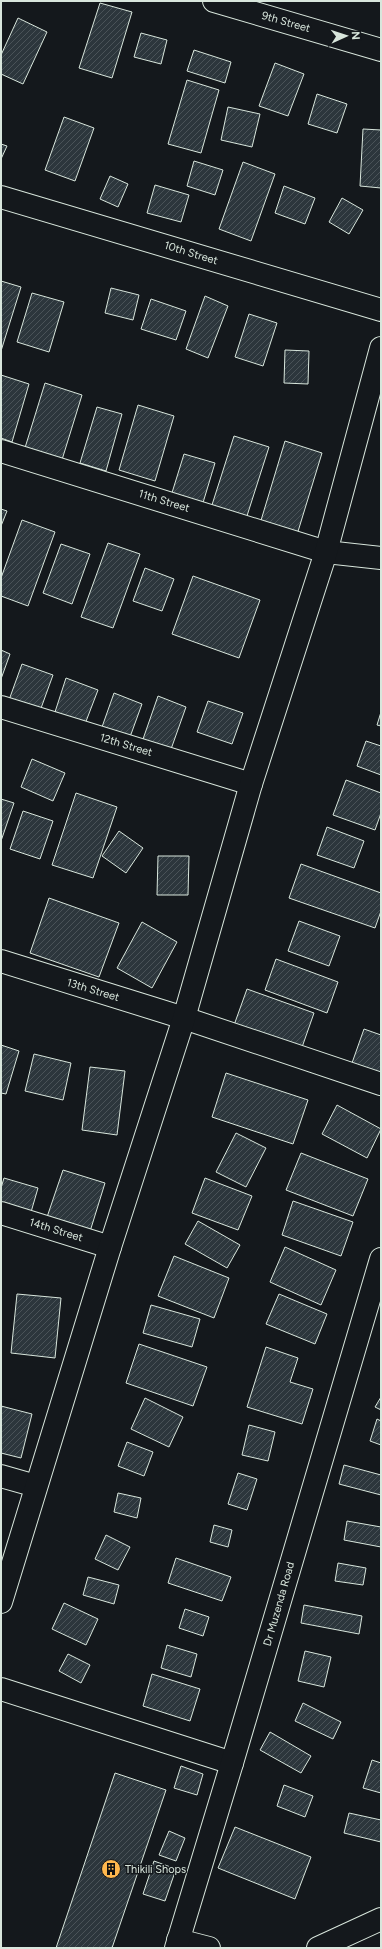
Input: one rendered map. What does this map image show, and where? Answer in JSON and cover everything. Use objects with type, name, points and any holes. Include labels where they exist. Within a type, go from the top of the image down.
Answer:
[{"type":"street","name":"9th Street","points":[[214,1],[381,50]]},
{"type":"street","name":"10th Street","points":[[1,197],[381,310]]},
{"type":"street","points":[[1,1602],[110,1247],[184,1018],[251,784],[326,552],[381,348]]},
{"type":"street","name":"11th Street","points":[[1,451],[326,552]]},
{"type":"street","points":[[326,552],[381,558]]},
{"type":"street","name":"12th Street","points":[[1,706],[251,784]]},
{"type":"street","name":"13th Street","points":[[1,961],[184,1018],[381,1084]]},
{"type":"street","name":"14th Street","points":[[1,1214],[110,1247]]},
{"type":"street","name":"Dr Muzenda Road","points":[[177,1944],[381,1259]]},
{"type":"street","points":[[1,1476],[36,1486]]},
{"type":"street","points":[[1,1689],[232,1762]]},
{"type":"street","points":[[318,1948],[381,1919]]},
{"type":"street","points":[[177,1944],[209,1948]]},
{"type":"building","points":[[100,3],[132,12],[112,78],[79,68]]},
{"type":"building","points":[[18,18],[47,32],[23,84],[1,74],[1,55]]},
{"type":"building","points":[[141,33],[167,40],[161,64],[134,57]]},
{"type":"building","points":[[194,50],[231,62],[225,83],[187,71]]},
{"type":"building","points":[[275,63],[304,74],[288,116],[259,106]]},
{"type":"building","points":[[187,80],[219,90],[201,153],[168,144]]},
{"type":"building","points":[[317,94],[347,104],[337,133],[308,124]]},
{"type":"building","points":[[228,107],[260,114],[252,147],[221,140]]},
{"type":"building","points":[[64,117],[94,128],[75,181],[45,170]]},
{"type":"building","points":[[363,129],[381,130],[381,188],[360,186]]},
{"type":"building","points":[[1,144],[7,146],[1,159]]},
{"type":"building","points":[[194,161],[223,170],[215,195],[187,186]]},
{"type":"building","points":[[243,162],[275,174],[251,241],[219,229]]},
{"type":"building","points":[[110,176],[128,184],[118,207],[100,199]]},
{"type":"building","points":[[155,185],[189,195],[181,222],[147,213]]},
{"type":"building","points":[[284,186],[315,198],[305,224],[275,213]]},
{"type":"building","points":[[342,198],[363,210],[349,234],[329,222]]},
{"type":"building","points":[[1,281],[21,287],[1,351]]},
{"type":"building","points":[[111,288],[139,295],[133,320],[105,313]]},
{"type":"building","points":[[32,293],[64,302],[49,352],[17,342]]},
{"type":"building","points":[[205,296],[228,306],[208,358],[186,349]]},
{"type":"building","points":[[151,299],[186,311],[176,340],[141,329]]},
{"type":"building","points":[[249,314],[277,323],[263,366],[235,357]]},
{"type":"building","points":[[285,350],[309,351],[308,384],[284,383]]},
{"type":"building","points":[[1,375],[29,384],[12,442],[1,438]]},
{"type":"building","points":[[45,383],[82,395],[61,463],[24,451]]},
{"type":"building","points":[[138,405],[174,416],[155,481],[119,470]]},
{"type":"building","points":[[97,407],[122,414],[106,471],[80,463]]},
{"type":"building","points":[[234,436],[269,447],[246,519],[211,508]]},
{"type":"building","points":[[285,441],[322,453],[296,538],[259,527]]},
{"type":"building","points":[[184,454],[215,463],[202,506],[171,496]]},
{"type":"building","points":[[1,509],[7,511],[1,526]]},
{"type":"building","points":[[22,520],[55,532],[28,606],[1,596],[1,578]]},
{"type":"building","points":[[108,543],[140,554],[113,628],[81,617]]},
{"type":"building","points":[[61,544],[90,554],[72,604],[43,593]]},
{"type":"building","points":[[145,568],[174,579],[162,611],[133,601]]},
{"type":"building","points":[[193,576],[260,600],[239,658],[172,634]]},
{"type":"building","points":[[1,650],[10,654],[1,679]]},
{"type":"building","points":[[22,664],[53,675],[40,711],[9,700]]},
{"type":"building","points":[[66,678],[98,690],[85,724],[55,712]]},
{"type":"building","points":[[114,693],[142,704],[130,737],[102,727]]},
{"type":"building","points":[[158,696],[186,707],[170,752],[142,742]]},
{"type":"building","points":[[208,701],[243,713],[232,744],[197,732]]},
{"type":"building","points":[[381,712],[381,726],[377,725]]},
{"type":"building","points":[[366,741],[381,746],[381,775],[357,766]]},
{"type":"building","points":[[32,759],[65,773],[53,801],[21,787]]},
{"type":"building","points":[[346,780],[381,793],[381,813],[375,830],[333,815]]},
{"type":"building","points":[[76,793],[117,807],[93,878],[52,865]]},
{"type":"building","points":[[1,799],[14,803],[1,841]]},
{"type":"building","points":[[23,811],[53,821],[40,859],[10,849]]},
{"type":"building","points":[[327,827],[364,841],[354,868],[317,855]]},
{"type":"building","points":[[119,831],[143,848],[126,873],[102,856]]},
{"type":"building","points":[[158,856],[189,856],[188,895],[157,895]]},
{"type":"building","points":[[301,864],[381,893],[381,911],[375,928],[289,898]]},
{"type":"building","points":[[49,898],[119,923],[99,977],[30,953]]},
{"type":"building","points":[[299,921],[340,936],[329,966],[288,951]]},
{"type":"building","points":[[142,922],[177,942],[152,988],[117,968]]},
{"type":"building","points":[[276,959],[338,982],[327,1013],[265,990]]},
{"type":"building","points":[[247,989],[314,1013],[300,1053],[233,1028]]},
{"type":"building","points":[[364,1029],[381,1035],[381,1073],[352,1063]]},
{"type":"building","points":[[1,1045],[19,1051],[6,1094],[1,1093]]},
{"type":"building","points":[[34,1054],[71,1063],[63,1100],[25,1091]]},
{"type":"building","points":[[90,1067],[125,1071],[117,1135],[82,1130]]},
{"type":"building","points":[[226,1073],[308,1100],[293,1144],[212,1117]]},
{"type":"building","points":[[337,1105],[381,1129],[367,1158],[322,1134]]},
{"type":"building","points":[[236,1133],[266,1148],[246,1187],[216,1172]]},
{"type":"building","points":[[301,1153],[368,1179],[353,1216],[286,1190]]},
{"type":"building","points":[[63,1170],[105,1183],[88,1238],[45,1223]]},
{"type":"building","points":[[4,1178],[38,1188],[29,1219],[1,1211],[1,1188]]},
{"type":"building","points":[[205,1178],[252,1196],[238,1230],[192,1213]]},
{"type":"building","points":[[293,1201],[353,1222],[341,1256],[282,1235]]},
{"type":"building","points":[[198,1221],[240,1245],[227,1268],[185,1244]]},
{"type":"building","points":[[285,1247],[336,1270],[321,1305],[270,1282]]},
{"type":"building","points":[[174,1256],[229,1278],[214,1318],[158,1296]]},
{"type":"building","points":[[17,1294],[61,1298],[55,1358],[11,1353]]},
{"type":"building","points":[[279,1294],[327,1314],[315,1344],[266,1324]]},
{"type":"building","points":[[151,1305],[200,1319],[192,1347],[143,1333]]},
{"type":"building","points":[[139,1344],[207,1367],[193,1406],[126,1383]]},
{"type":"building","points":[[266,1347],[298,1358],[290,1382],[313,1389],[302,1424],[247,1407]]},
{"type":"building","points":[[381,1397],[381,1410],[375,1407]]},
{"type":"building","points":[[145,1398],[183,1417],[169,1447],[131,1429]]},
{"type":"building","points":[[1,1406],[32,1414],[21,1458],[1,1453]]},
{"type":"building","points":[[377,1419],[381,1421],[381,1445],[370,1441]]},
{"type":"building","points":[[249,1425],[275,1432],[268,1461],[242,1455]]},
{"type":"building","points":[[127,1442],[153,1452],[144,1476],[118,1466]]},
{"type":"building","points":[[344,1465],[381,1475],[381,1495],[339,1484]]},
{"type":"building","points":[[238,1473],[257,1479],[247,1510],[228,1504]]},
{"type":"building","points":[[118,1493],[141,1498],[137,1518],[114,1512]]},
{"type":"building","points":[[347,1521],[381,1527],[381,1547],[344,1540]]},
{"type":"building","points":[[214,1525],[232,1530],[228,1547],[210,1542]]},
{"type":"building","points":[[106,1535],[130,1547],[118,1570],[95,1559]]},
{"type":"building","points":[[176,1558],[231,1577],[222,1601],[168,1583]]},
{"type":"building","points":[[338,1563],[366,1568],[363,1585],[335,1581]]},
{"type":"building","points":[[88,1577],[119,1585],[114,1604],[83,1595]]},
{"type":"building","points":[[64,1603],[98,1619],[86,1645],[52,1629]]},
{"type":"building","points":[[304,1605],[362,1616],[359,1634],[301,1623]]},
{"type":"building","points":[[185,1609],[209,1617],[203,1636],[179,1628]]},
{"type":"building","points":[[167,1645],[197,1654],[191,1677],[161,1668]]},
{"type":"building","points":[[305,1651],[331,1657],[324,1687],[298,1681]]},
{"type":"building","points":[[68,1654],[90,1665],[81,1683],[59,1671]]},
{"type":"building","points":[[152,1674],[200,1689],[190,1721],[143,1706]]},
{"type":"building","points":[[303,1703],[341,1722],[333,1739],[295,1721]]},
{"type":"building","points":[[270,1732],[311,1756],[301,1773],[260,1750]]},
{"type":"building","points":[[372,1760],[381,1763],[381,1793],[363,1788]]},
{"type":"building","points":[[181,1766],[203,1774],[197,1795],[174,1788]]},
{"type":"building","name":"Thikili Shops","points":[[115,1773],[166,1790],[112,1948],[56,1948]]},
{"type":"building","points":[[284,1785],[313,1796],[305,1817],[277,1806]]},
{"type":"building","points":[[349,1813],[381,1820],[381,1842],[344,1833]]},
{"type":"building","points":[[235,1827],[311,1857],[295,1899],[218,1868]]},
{"type":"building","points":[[169,1831],[185,1838],[176,1861],[159,1855]]},
{"type":"building","points":[[154,1861],[176,1869],[165,1901],[143,1894]]},
{"type":"place","name":"Thikili Shops","points":[[111,1869]]}]
